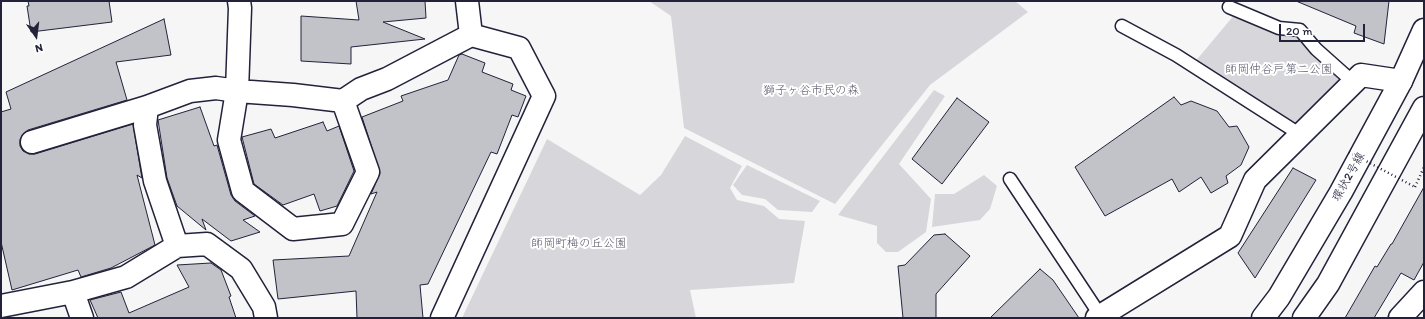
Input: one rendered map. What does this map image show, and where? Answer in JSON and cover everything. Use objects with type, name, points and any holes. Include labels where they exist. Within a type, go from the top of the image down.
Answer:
[{"type":"street","points":[[239,1],[237,92],[229,140],[243,191],[293,229],[342,224],[368,172],[343,101]]},
{"type":"street","points":[[467,1],[471,35]]},
{"type":"street","name":"環状2号線","points":[[1262,318],[1279,296],[1337,199],[1401,81],[1424,30]]},
{"type":"street","points":[[32,142],[147,107],[190,91],[216,88],[237,92],[293,94],[343,101],[361,89],[387,79],[471,35],[519,48],[544,96],[442,318]]},
{"type":"street","points":[[1098,316],[1230,236],[1255,180],[1361,75],[1401,81]]},
{"type":"street","points":[[147,107],[145,125],[155,181],[177,246]]},
{"type":"street","points":[[1304,318],[1328,284],[1424,108]]},
{"type":"street","points":[[1,306],[73,292],[126,277],[177,246],[207,244],[241,269],[264,307],[266,318]]},
{"type":"street","points":[[73,292],[82,318]]},
{"type":"street","points":[[1400,318],[1424,292]]},
{"type":"lane","points":[[1229,7],[1279,28],[1300,30],[1316,48],[1354,82]]},
{"type":"lane","points":[[1122,26],[1176,55],[1301,135]]},
{"type":"lane","points":[[1010,179],[1098,316]]},
{"type":"path","points":[[1349,152],[1415,187],[1424,167]]},
{"type":"green space","name":"獅子ヶ谷市民の森","points":[[649,1],[1015,1],[1028,12],[930,85],[835,204],[684,128],[671,16]]},
{"type":"green space","name":"師岡仲谷戸第二公園","points":[[1235,14],[1298,35],[1346,83],[1302,128],[1194,63]]},
{"type":"green space","points":[[934,90],[945,96],[899,164],[931,199],[926,232],[898,252],[886,252],[877,243],[877,226],[838,215]]},
{"type":"green space","name":"師岡町梅の丘公園","points":[[685,136],[742,166],[730,188],[737,200],[764,206],[779,219],[805,221],[794,283],[690,290],[696,318],[462,318],[547,139],[640,195],[661,175]]},
{"type":"green space","points":[[747,165],[820,201],[812,212],[778,210],[765,199],[742,195],[733,185]]},
{"type":"green space","points":[[984,175],[997,186],[990,209],[980,220],[932,227],[935,194],[954,194]]},
{"type":"building","points":[[28,1],[109,1],[112,22],[31,32],[27,6],[29,6]]},
{"type":"building","points":[[356,1],[425,1],[426,18],[383,22],[425,39],[351,47],[351,64],[301,61],[301,16],[359,20]]},
{"type":"building","points":[[1296,1],[1389,1],[1384,44],[1354,33],[1356,26]]},
{"type":"building","points":[[164,19],[171,55],[116,62],[127,100],[28,130],[23,134],[20,140],[20,146],[23,151],[29,154],[35,154],[133,124],[142,178],[137,175],[155,245],[111,268],[81,277],[78,270],[12,290],[1,242],[1,112],[11,109],[6,92]]},
{"type":"building","points":[[462,54],[485,63],[482,72],[513,84],[511,90],[526,96],[518,117],[512,115],[497,154],[491,152],[428,284],[420,285],[423,318],[357,318],[356,291],[278,299],[273,260],[349,256],[377,192],[371,194],[380,173],[362,117],[403,101],[401,96],[448,80],[459,55]]},
{"type":"building","points":[[1174,97],[1181,105],[1191,101],[1217,111],[1229,127],[1237,126],[1249,147],[1241,165],[1226,176],[1228,183],[1211,193],[1201,177],[1179,192],[1172,179],[1105,216],[1075,167]]},
{"type":"building","points":[[957,98],[989,122],[942,184],[912,159]]},
{"type":"building","points":[[200,107],[214,146],[217,145],[231,195],[235,201],[255,216],[243,220],[260,232],[231,241],[202,219],[206,230],[177,206],[167,178],[158,120]]},
{"type":"building","points":[[323,122],[327,131],[339,126],[354,171],[337,206],[320,211],[314,194],[283,205],[254,184],[242,137],[271,129],[275,138]]},
{"type":"building","points":[[1293,168],[1316,180],[1255,278],[1238,253]]},
{"type":"building","points":[[1424,187],[1424,262],[1414,280],[1401,273],[1374,318],[1345,318],[1375,266],[1377,267],[1392,244]]},
{"type":"building","points":[[945,234],[970,256],[936,294],[936,318],[903,318],[898,266],[905,265],[934,235]]},
{"type":"building","points":[[211,263],[221,270],[231,296],[229,297],[236,318],[98,318],[90,300],[121,292],[129,313],[189,287],[177,265]]},
{"type":"building","points":[[1040,269],[1053,280],[1079,318],[990,318]]}]
